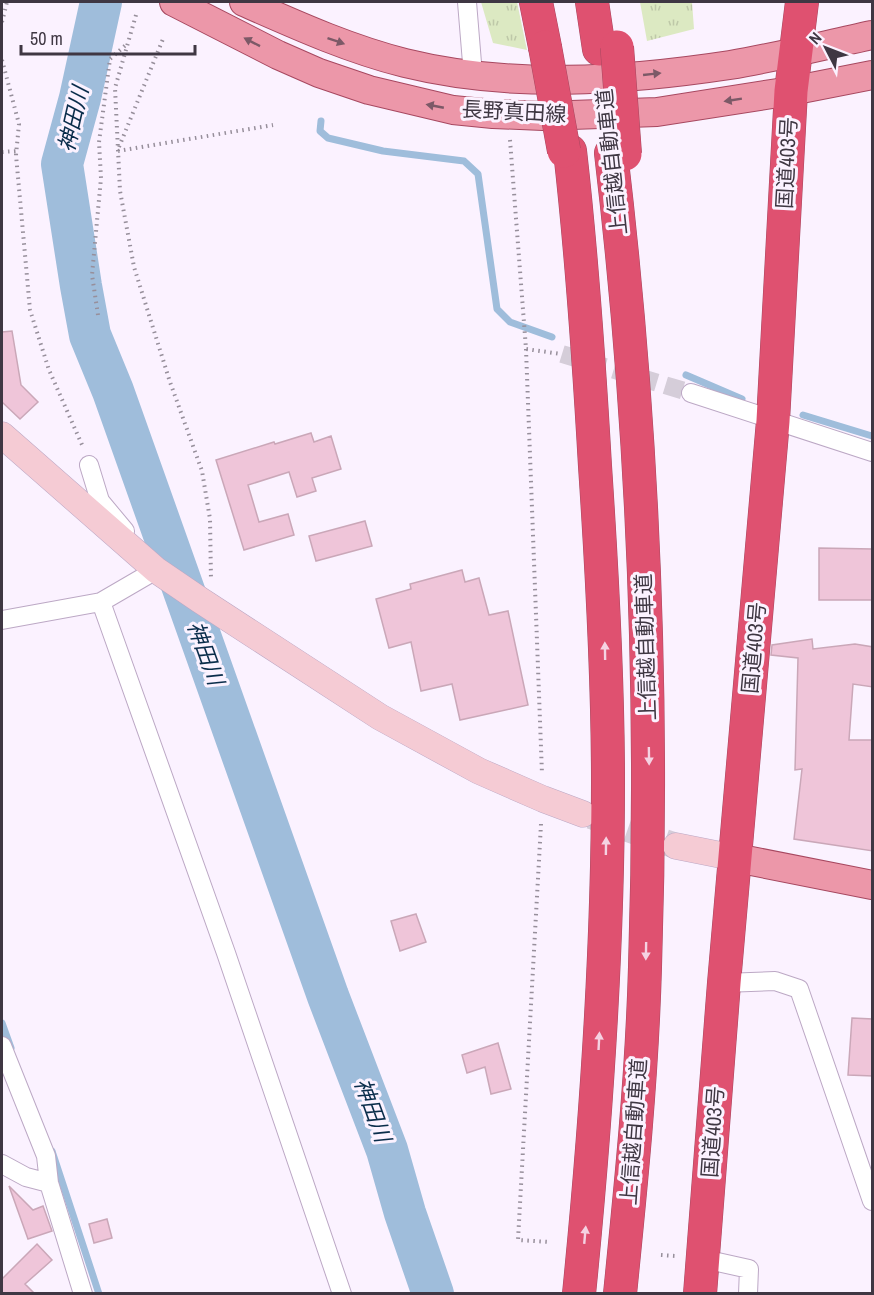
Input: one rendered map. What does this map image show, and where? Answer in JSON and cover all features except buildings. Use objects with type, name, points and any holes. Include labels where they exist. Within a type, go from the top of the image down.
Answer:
[{"type":"highway","points":[[536,2],[551,46]]},
{"type":"highway","points":[[551,2],[551,46]]},
{"type":"highway","points":[[592,2],[608,48]]},
{"type":"highway","points":[[608,48],[613,2]]},
{"type":"highway","name":"国道403号","points":[[700,1293],[772,421],[791,91],[802,2]]},
{"type":"highway","name":"上信越自動車道","points":[[551,46],[580,238],[604,603],[608,783],[603,969],[594,1147],[579,1293]]},
{"type":"highway","name":"上信越自動車道","points":[[608,48],[643,373],[650,521],[647,635],[649,801],[645,970],[633,1156],[620,1293]]},
{"type":"main road","name":"長野真田線","points":[[174,2],[278,55],[369,90],[453,110],[509,116],[657,112],[791,91],[873,75]]},
{"type":"main road","name":"長野真田線","points":[[244,2],[317,34],[404,63],[473,75],[514,79],[581,79],[651,75],[732,64],[873,35]]},
{"type":"main road","points":[[736,858],[873,885]]},
{"type":"street","points":[[467,2],[473,75]]},
{"type":"street","points":[[691,393],[873,452]]},
{"type":"street","points":[[2,435],[156,570],[205,603],[380,717],[479,771],[582,814]]},
{"type":"street","points":[[89,465],[100,501],[156,570]]},
{"type":"street","points":[[2,620],[101,602],[156,570]]},
{"type":"street","points":[[101,602],[222,942],[342,1293]]},
{"type":"street","points":[[676,846],[736,858]]},
{"type":"street","points":[[724,983],[775,981],[799,989],[873,1200]]},
{"type":"street","points":[[2,1046],[46,1156],[50,1183],[83,1293]]},
{"type":"street","points":[[2,1164],[26,1177],[50,1183]]},
{"type":"street","points":[[704,1259],[750,1269],[748,1293]]},
{"type":"path","points":[[2,22],[7,2]]},
{"type":"path","points":[[136,15],[115,88],[120,191],[134,267],[170,382],[202,471],[210,519],[205,603]]},
{"type":"path","points":[[118,151],[163,39]]},
{"type":"path","points":[[98,315],[92,275],[101,178],[99,142],[110,59],[128,43]]},
{"type":"path","points":[[2,60],[18,124],[16,151],[30,310],[49,369],[80,438],[89,465]]},
{"type":"path","points":[[509,116],[526,349],[543,799],[518,1240],[549,1242]]},
{"type":"path","points":[[118,151],[273,125]]},
{"type":"path","points":[[2,152],[16,151]]},
{"type":"path","points":[[526,349],[562,354]]},
{"type":"green space","points":[[481,2],[517,2],[527,50],[493,43]]},
{"type":"green space","points":[[640,2],[692,2],[694,29],[647,41]]},
{"type":"waterway","name":"神田川","points":[[101,2],[80,98],[62,164],[90,335],[113,391],[328,996],[387,1150],[405,1213],[433,1294]]},
{"type":"waterway","points":[[321,121],[320,131],[328,138],[383,151],[464,161],[478,174],[497,309],[510,322],[552,337]]},
{"type":"waterway","points":[[686,375],[742,399]]},
{"type":"waterway","points":[[803,415],[872,436]]},
{"type":"waterway","points":[[2,1023],[11,1048]]},
{"type":"waterway","points":[[52,1151],[99,1294]]},
{"type":"tunnel","points":[[562,354],[691,393]]},
{"type":"tunnel","points":[[591,816],[676,846]]}]
